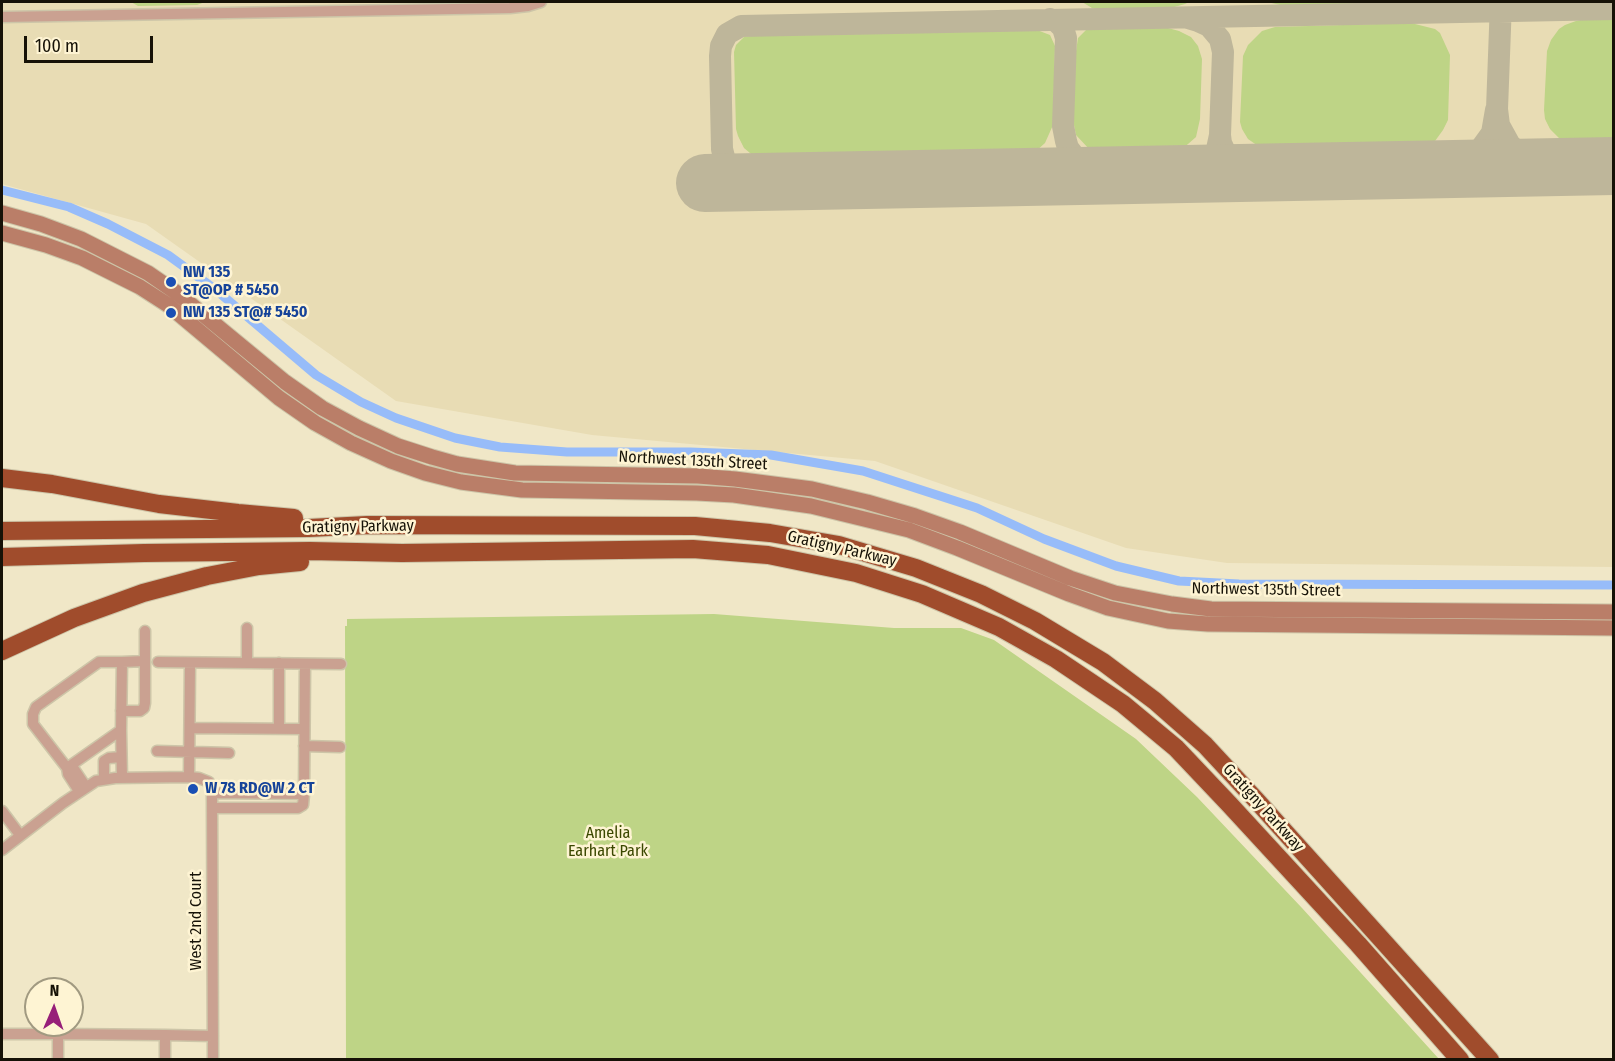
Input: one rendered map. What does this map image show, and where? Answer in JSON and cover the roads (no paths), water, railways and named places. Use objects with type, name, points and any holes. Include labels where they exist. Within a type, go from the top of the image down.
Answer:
[{"type":"highway","points":[[2,478],[52,484],[159,504],[367,525]]},
{"type":"highway","name":"Gratigny Parkway","points":[[2,531],[309,528],[367,525],[695,526],[770,533],[850,548],[916,568],[981,594],[1035,621],[1103,662],[1155,701],[1205,745],[1265,809],[1490,1059]]},
{"type":"highway","name":"Gratigny Parkway","points":[[2,557],[310,551],[402,553],[693,549],[768,555],[856,573],[922,594],[999,627],[1056,659],[1123,704],[1176,748],[1461,1059]]},
{"type":"highway","points":[[2,651],[74,618],[143,592],[207,576],[259,566],[351,560],[402,553]]},
{"type":"main road","name":"Northwest 135th Street","points":[[2,213],[81,239],[148,273],[185,299],[285,382],[322,408],[398,446],[457,464],[515,473],[698,476],[812,489],[915,516],[960,532],[1070,578],[1115,593],[1163,603],[1211,609],[1614,612]]},
{"type":"main road","name":"Northwest 135th Street","points":[[2,233],[82,258],[140,287],[168,305],[279,398],[315,423],[391,461],[461,482],[522,490],[734,495],[811,506],[909,530],[1108,608],[1168,621],[1208,624],[1614,628]]},
{"type":"main road","points":[[1417,610],[1417,627]]},
{"type":"street","points":[[2,17],[510,8],[541,2]]},
{"type":"street","points":[[247,628],[247,663]]},
{"type":"street","points":[[122,711],[140,711],[144,708],[145,631]]},
{"type":"street","points":[[84,788],[68,774],[67,768],[33,724],[33,712],[36,707],[99,662],[145,661]]},
{"type":"street","points":[[122,662],[122,778]]},
{"type":"street","points":[[158,662],[340,664]]},
{"type":"street","points":[[189,777],[190,663]]},
{"type":"street","points":[[279,663],[279,729]]},
{"type":"street","points":[[212,808],[298,808],[303,805],[305,664]]},
{"type":"street","points":[[190,728],[304,729]]},
{"type":"street","points":[[67,768],[121,730]]},
{"type":"street","points":[[304,746],[340,747]]},
{"type":"street","points":[[157,752],[229,753]]},
{"type":"street","points":[[104,779],[104,761],[121,757]]},
{"type":"street","points":[[2,850],[84,788],[104,779],[189,777],[199,778],[211,788],[235,793],[304,794]]},
{"type":"street","name":"West 2nd Court","points":[[211,788],[213,1059]]},
{"type":"street","points":[[235,793],[235,809]]},
{"type":"street","points":[[2,811],[20,836]]},
{"type":"street","points":[[2,1034],[24,1034]]},
{"type":"street","points":[[84,1034],[213,1036]]},
{"type":"street","points":[[165,1035],[165,1059]]},
{"type":"street","points":[[58,1037],[58,1059]]},
{"type":"waterway","points":[[2,190],[69,207],[168,255],[216,290],[316,375],[361,402],[396,418],[455,438],[500,447],[567,452],[690,452],[771,455],[863,471],[977,508],[1044,539],[1116,566],[1179,581],[1239,584],[1614,585]]},
{"type":"place","name":"NW 135 ST@OP # 5450","points":[[171,282]]},
{"type":"place","name":"NW 135 ST@# 5450","points":[[171,313]]},
{"type":"place","name":"W 78 RD@W 2 CT","points":[[193,789]]},
{"type":"park label","name":"Amelia Earhart Park","points":[[608,843]]}]
